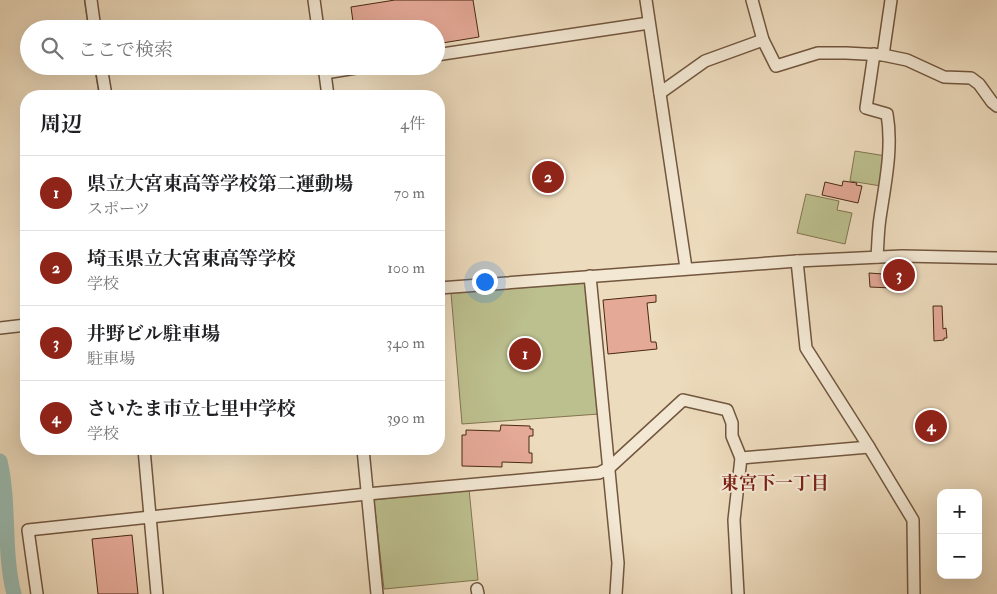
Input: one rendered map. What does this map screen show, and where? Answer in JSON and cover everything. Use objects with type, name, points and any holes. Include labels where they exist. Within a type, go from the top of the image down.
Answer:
[{"type":"street","points":[[91,0],[94,20]]},
{"type":"street","points":[[314,0],[317,20]]},
{"type":"street","points":[[646,0],[686,268]]},
{"type":"street","points":[[752,0],[763,40],[776,66],[818,53],[846,52],[907,60],[944,77],[971,78],[979,84],[997,106]]},
{"type":"street","points":[[877,257],[879,221],[888,158],[889,127],[887,114],[866,108],[891,0]]},
{"type":"street","points":[[445,55],[649,22]]},
{"type":"street","points":[[660,93],[706,61],[763,40]]},
{"type":"street","points":[[102,75],[105,90]]},
{"type":"street","points":[[325,75],[327,90]]},
{"type":"street","points":[[445,288],[686,268],[877,257],[997,258]]},
{"type":"street","points":[[797,262],[806,348],[913,520],[914,594]]},
{"type":"street","points":[[590,276],[618,563],[616,594]]},
{"type":"street","points":[[0,328],[20,326]]},
{"type":"street","points":[[37,594],[28,530],[367,494],[599,473],[609,468],[683,400],[727,410],[732,423],[732,436],[741,458],[734,520],[738,594]]},
{"type":"street","points":[[741,458],[869,447]]},
{"type":"street","points":[[145,455],[157,594]]},
{"type":"street","points":[[364,455],[377,594]]},
{"type":"green space","points":[[855,151],[886,156],[881,186],[850,181]]},
{"type":"green space","points":[[806,194],[839,201],[837,210],[852,213],[845,244],[797,233]]},
{"type":"green space","points":[[586,283],[599,414],[462,424],[451,293]]},
{"type":"green space","points":[[469,489],[478,580],[384,589],[374,500]]},
{"type":"building","points":[[395,0],[473,0],[479,37],[445,43],[445,20],[353,20],[351,7]]},
{"type":"building","points":[[843,181],[857,183],[856,185],[862,186],[858,203],[822,195],[825,182],[842,186]]},
{"type":"building","points":[[869,273],[892,276],[892,288],[870,287]]},
{"type":"building","points":[[656,295],[656,302],[647,303],[651,342],[656,342],[657,349],[608,354],[603,300]]},
{"type":"building","points":[[933,306],[942,306],[943,329],[946,328],[947,338],[944,338],[944,340],[934,341]]},
{"type":"building","points":[[501,425],[530,426],[530,429],[533,429],[533,436],[529,436],[529,453],[532,453],[532,463],[502,462],[502,467],[462,466],[462,435],[466,435],[466,430],[500,431]]},
{"type":"building","points":[[132,535],[138,594],[98,594],[92,539]]},
{"type":"waterway","points":[[85,0],[88,20]]},
{"type":"waterway","points":[[96,75],[99,90]]},
{"type":"waterway","points":[[0,461],[5,494],[9,562],[14,594]]},
{"type":"place","name":"埼玉県立大宮東高等学校","points":[[548,177]]},
{"type":"place","name":"井野ビル駐車場","points":[[899,275]]},
{"type":"place","name":"県立大宮東高等学校第二運動場","points":[[525,354]]},
{"type":"place","name":"さいたま市立七里中学校","points":[[931,426]]},
{"type":"district","name":"東宮下一丁目","points":[[775,483]]}]
